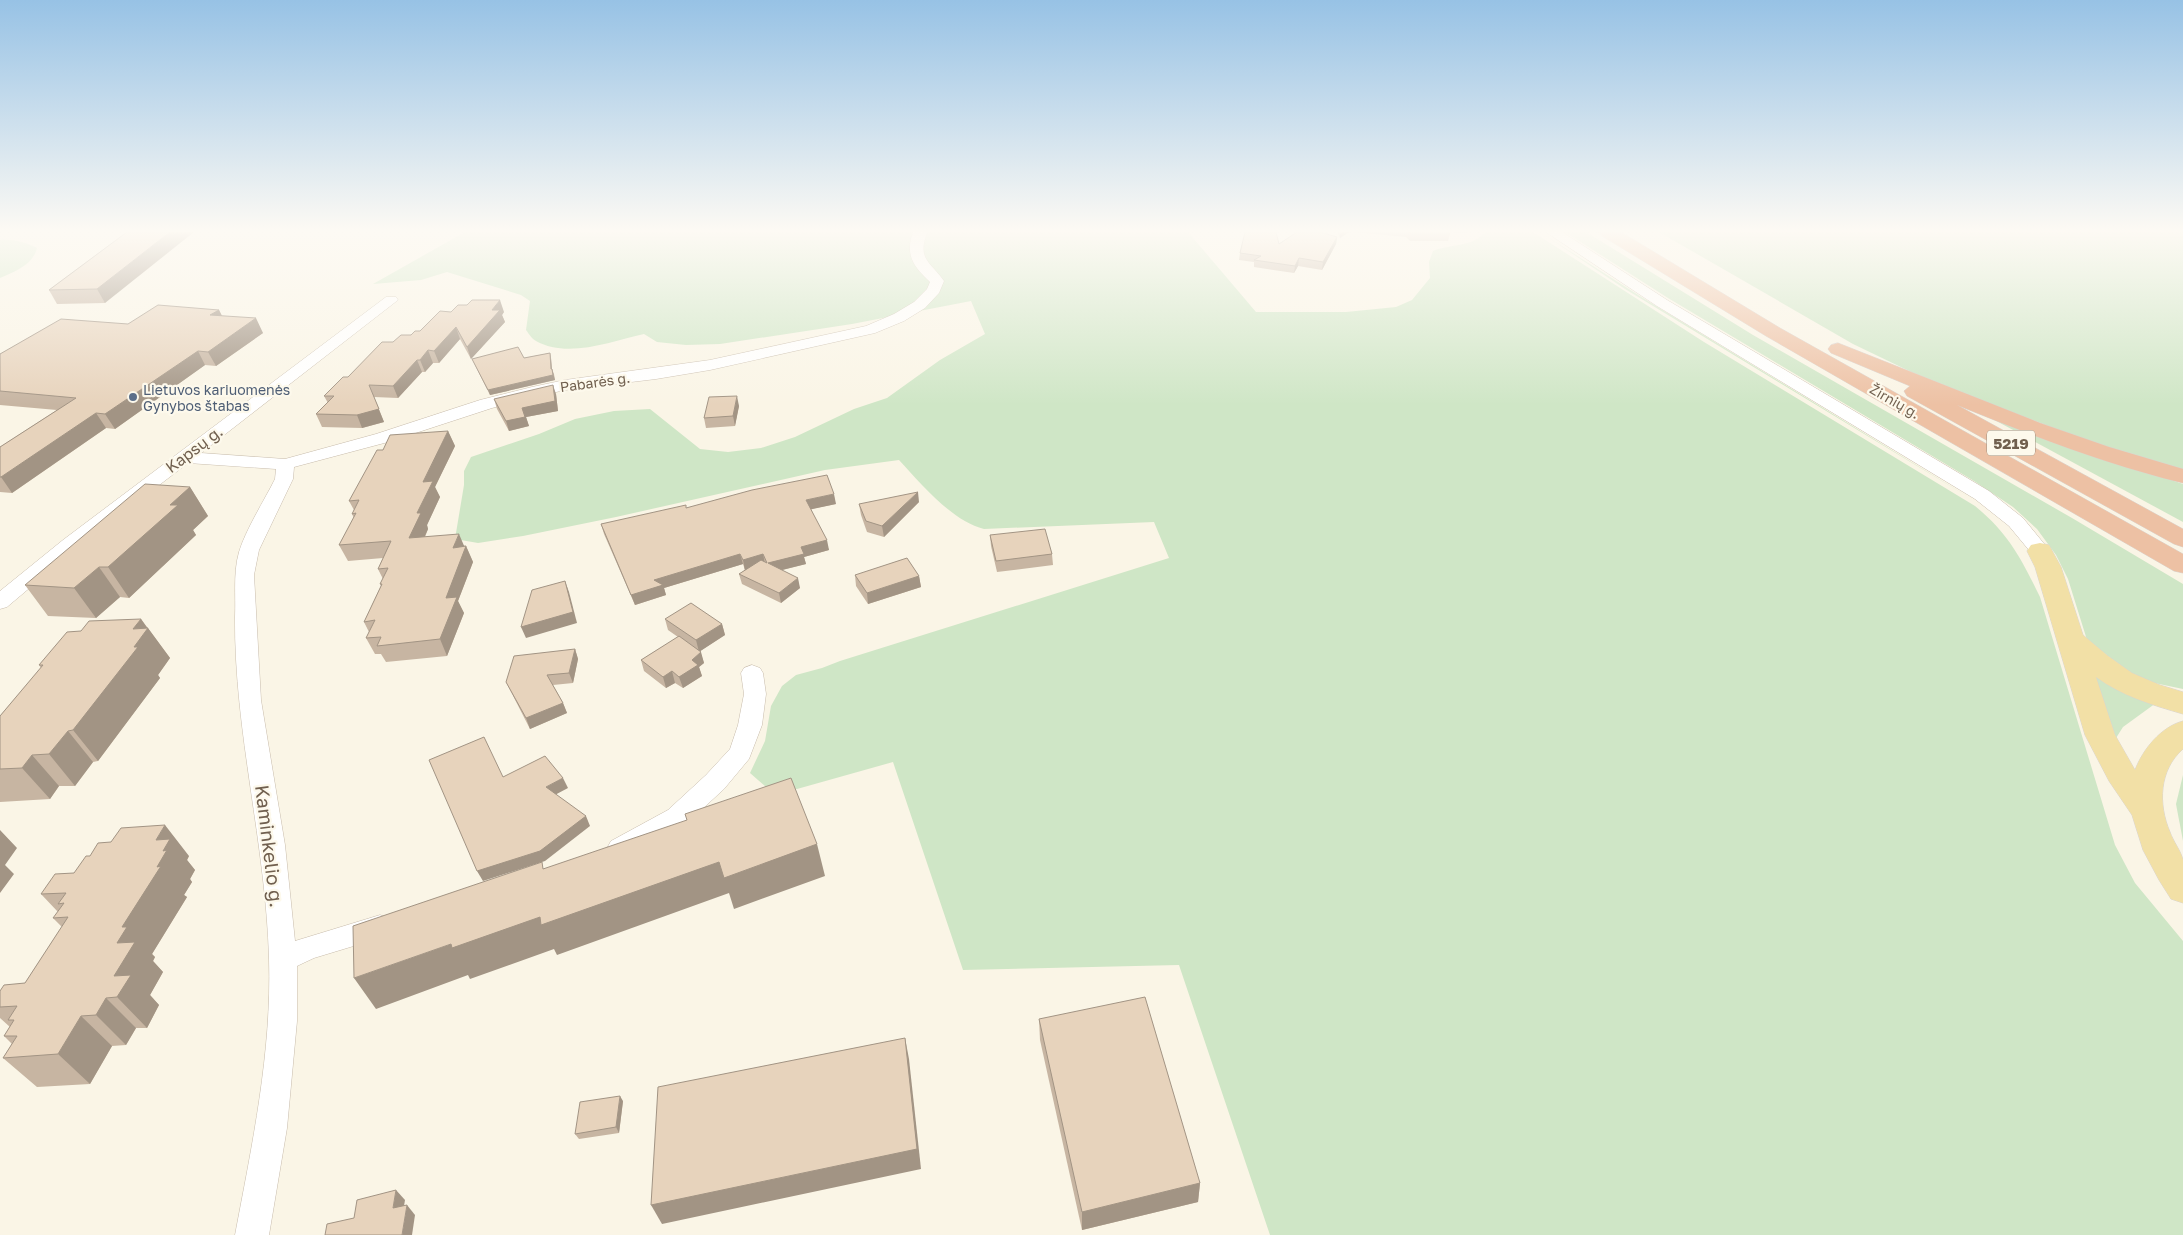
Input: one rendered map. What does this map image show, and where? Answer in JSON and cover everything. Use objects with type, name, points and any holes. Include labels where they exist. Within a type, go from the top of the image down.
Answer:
[{"type":"highway","name":"Žirnių g.","points":[[1703,290],[1773,332],[2183,565]]},
{"type":"highway","name":"Žirnių g.","points":[[1737,290],[1838,349],[2183,539]]},
{"type":"highway","points":[[1838,349],[2032,428],[2101,452],[2183,476]]},
{"type":"main road","points":[[2040,551],[2048,567],[2100,736],[2120,773],[2146,809]]},
{"type":"main road","points":[[2070,639],[2112,675],[2130,685],[2183,703]]},
{"type":"main road","points":[[2183,732],[2164,749],[2153,767],[2148,785],[2146,809],[2150,829],[2159,849],[2183,889]]},
{"type":"street","name":"Pabarės g.","points":[[183,457],[285,464],[382,438],[486,404],[532,392],[565,385],[656,374],[710,365],[819,342],[885,325],[918,306],[934,290]]},
{"type":"street","points":[[1641,290],[1982,495],[2016,522],[2040,551]]},
{"type":"street","name":"Kapsų g.","points":[[0,602],[42,565],[391,300]]},
{"type":"street","name":"Kaminkelio g.","points":[[252,1235],[271,1128],[282,1022],[283,959],[272,845],[250,700],[244,575],[249,550],[284,479],[285,464]]},
{"type":"street","points":[[600,855],[618,849],[677,817],[715,782],[741,753],[750,725],[755,694],[752,673]]},
{"type":"street","points":[[283,959],[310,948],[401,920]]},
{"type":"green space","points":[[504,290],[1237,290],[1256,312],[1346,312],[1396,307],[1412,300],[1420,290],[1623,290],[1704,342],[1975,506],[1997,527],[2013,547],[2027,570],[2040,597],[2115,845],[2135,883],[2183,941],[2183,1235],[1270,1235],[1179,965],[963,970],[893,762],[797,789],[765,786],[750,773],[765,741],[771,706],[782,686],[796,675],[1169,558],[1154,522],[984,529],[972,525],[949,510],[899,460],[825,470],[523,536],[478,543],[455,539],[464,485],[464,471],[471,457],[539,434],[575,419],[614,411],[650,409],[700,449],[728,452],[761,448],[795,437],[854,409],[887,398],[940,360],[985,334],[971,301],[852,324],[720,344],[686,345],[657,342],[644,334],[590,347],[562,348],[536,341],[529,335],[526,330],[530,301],[521,295]]},
{"type":"green space","points":[[1626,290],[1630,290],[1970,498]]},
{"type":"green space","points":[[1655,290],[1679,290],[1753,335],[2183,584],[2183,689],[2140,680],[2087,640],[2068,579],[2056,555],[2037,529],[2013,507],[1974,481]]},
{"type":"green space","points":[[1759,290],[2183,290],[2183,471],[2117,452],[1932,382],[1853,344]]},
{"type":"green space","points":[[1989,417],[2183,484],[2183,522]]},
{"type":"green space","points":[[2094,674],[2156,703],[2123,727],[2116,738]]},
{"type":"green space","points":[[2183,775],[2183,841],[2176,804]]},
{"type":"building","points":[[472,300],[500,300],[492,310],[500,310],[467,347],[456,327],[434,351],[428,350],[420,360],[417,360],[393,386],[369,385],[379,409],[357,415],[316,414],[334,396],[324,396],[343,377],[348,377],[382,342],[393,342],[401,335],[411,335],[415,331],[420,331],[440,311],[451,312],[458,305],[467,305]]},
{"type":"building","points":[[158,305],[219,310],[210,315],[256,318],[208,352],[198,351],[105,414],[96,413],[0,477],[0,447],[76,398],[0,391],[0,354],[61,319],[128,324]]},
{"type":"building","points":[[518,347],[524,358],[550,353],[553,375],[488,390],[472,359]]},
{"type":"building","points":[[553,385],[555,401],[522,408],[525,417],[506,421],[494,399]]},
{"type":"building","points":[[737,396],[733,416],[704,418],[709,397]]},
{"type":"building","points":[[448,431],[423,482],[433,481],[417,513],[421,513],[409,538],[459,534],[453,548],[466,546],[446,598],[457,597],[440,639],[377,646],[381,637],[366,638],[375,620],[364,622],[388,568],[378,569],[391,541],[339,545],[356,513],[352,514],[359,500],[349,501],[377,450],[383,450],[390,435]]},
{"type":"building","points":[[827,475],[834,494],[806,500],[827,540],[801,547],[804,554],[768,563],[798,578],[779,593],[739,574],[761,560],[767,563],[763,554],[743,560],[740,554],[654,580],[663,585],[631,595],[601,524],[686,505],[686,508],[752,490]]},
{"type":"building","points":[[145,484],[190,487],[170,505],[178,505],[108,567],[99,567],[74,588],[25,585]]},
{"type":"building","points":[[918,492],[882,526],[866,521],[859,504]]},
{"type":"building","points":[[1045,529],[1052,554],[996,561],[990,535]]},
{"type":"building","points":[[907,558],[919,576],[867,593],[855,575]]},
{"type":"building","points":[[565,581],[573,612],[521,627],[532,590]]},
{"type":"building","points":[[691,603],[722,624],[696,640],[665,619]]},
{"type":"building","points":[[141,619],[133,629],[148,628],[134,647],[138,647],[73,730],[68,731],[49,754],[32,755],[22,768],[0,769],[0,716],[43,665],[39,665],[67,632],[81,631],[89,621]]},
{"type":"building","points":[[679,636],[701,652],[692,660],[698,665],[679,677],[672,671],[663,677],[641,660]]},
{"type":"building","points":[[575,649],[569,673],[547,675],[563,703],[526,718],[506,682],[514,656]]},
{"type":"building","points":[[484,737],[503,777],[545,756],[563,778],[546,787],[586,816],[540,851],[477,871],[429,760]]},
{"type":"building","points":[[791,778],[817,844],[724,878],[719,862],[541,925],[540,917],[452,948],[451,944],[354,978],[353,926],[542,862],[543,869],[687,820],[685,814]]},
{"type":"building","points":[[165,825],[156,840],[170,839],[163,851],[167,850],[157,867],[161,866],[122,927],[127,927],[117,943],[135,942],[114,976],[131,975],[117,997],[106,998],[96,1015],[81,1016],[58,1054],[3,1058],[17,1036],[4,1036],[14,1020],[8,1020],[17,1006],[0,1007],[0,991],[4,985],[25,983],[68,917],[53,918],[64,903],[58,904],[66,893],[41,894],[55,874],[74,873],[86,856],[90,856],[98,843],[111,842],[121,828]]},
{"type":"building","points":[[1145,997],[1200,1183],[1082,1212],[1039,1019]]},
{"type":"building","points":[[905,1038],[917,1149],[651,1205],[658,1087]]},
{"type":"building","points":[[620,1096],[616,1127],[575,1134],[580,1102]]},
{"type":"building","points":[[396,1190],[393,1208],[407,1205],[402,1235],[325,1235],[327,1224],[354,1218],[357,1200]]},
{"type":"place","name":"Lietuvos kariuomenės Gynybos štabas","points":[[133,397]]}]
